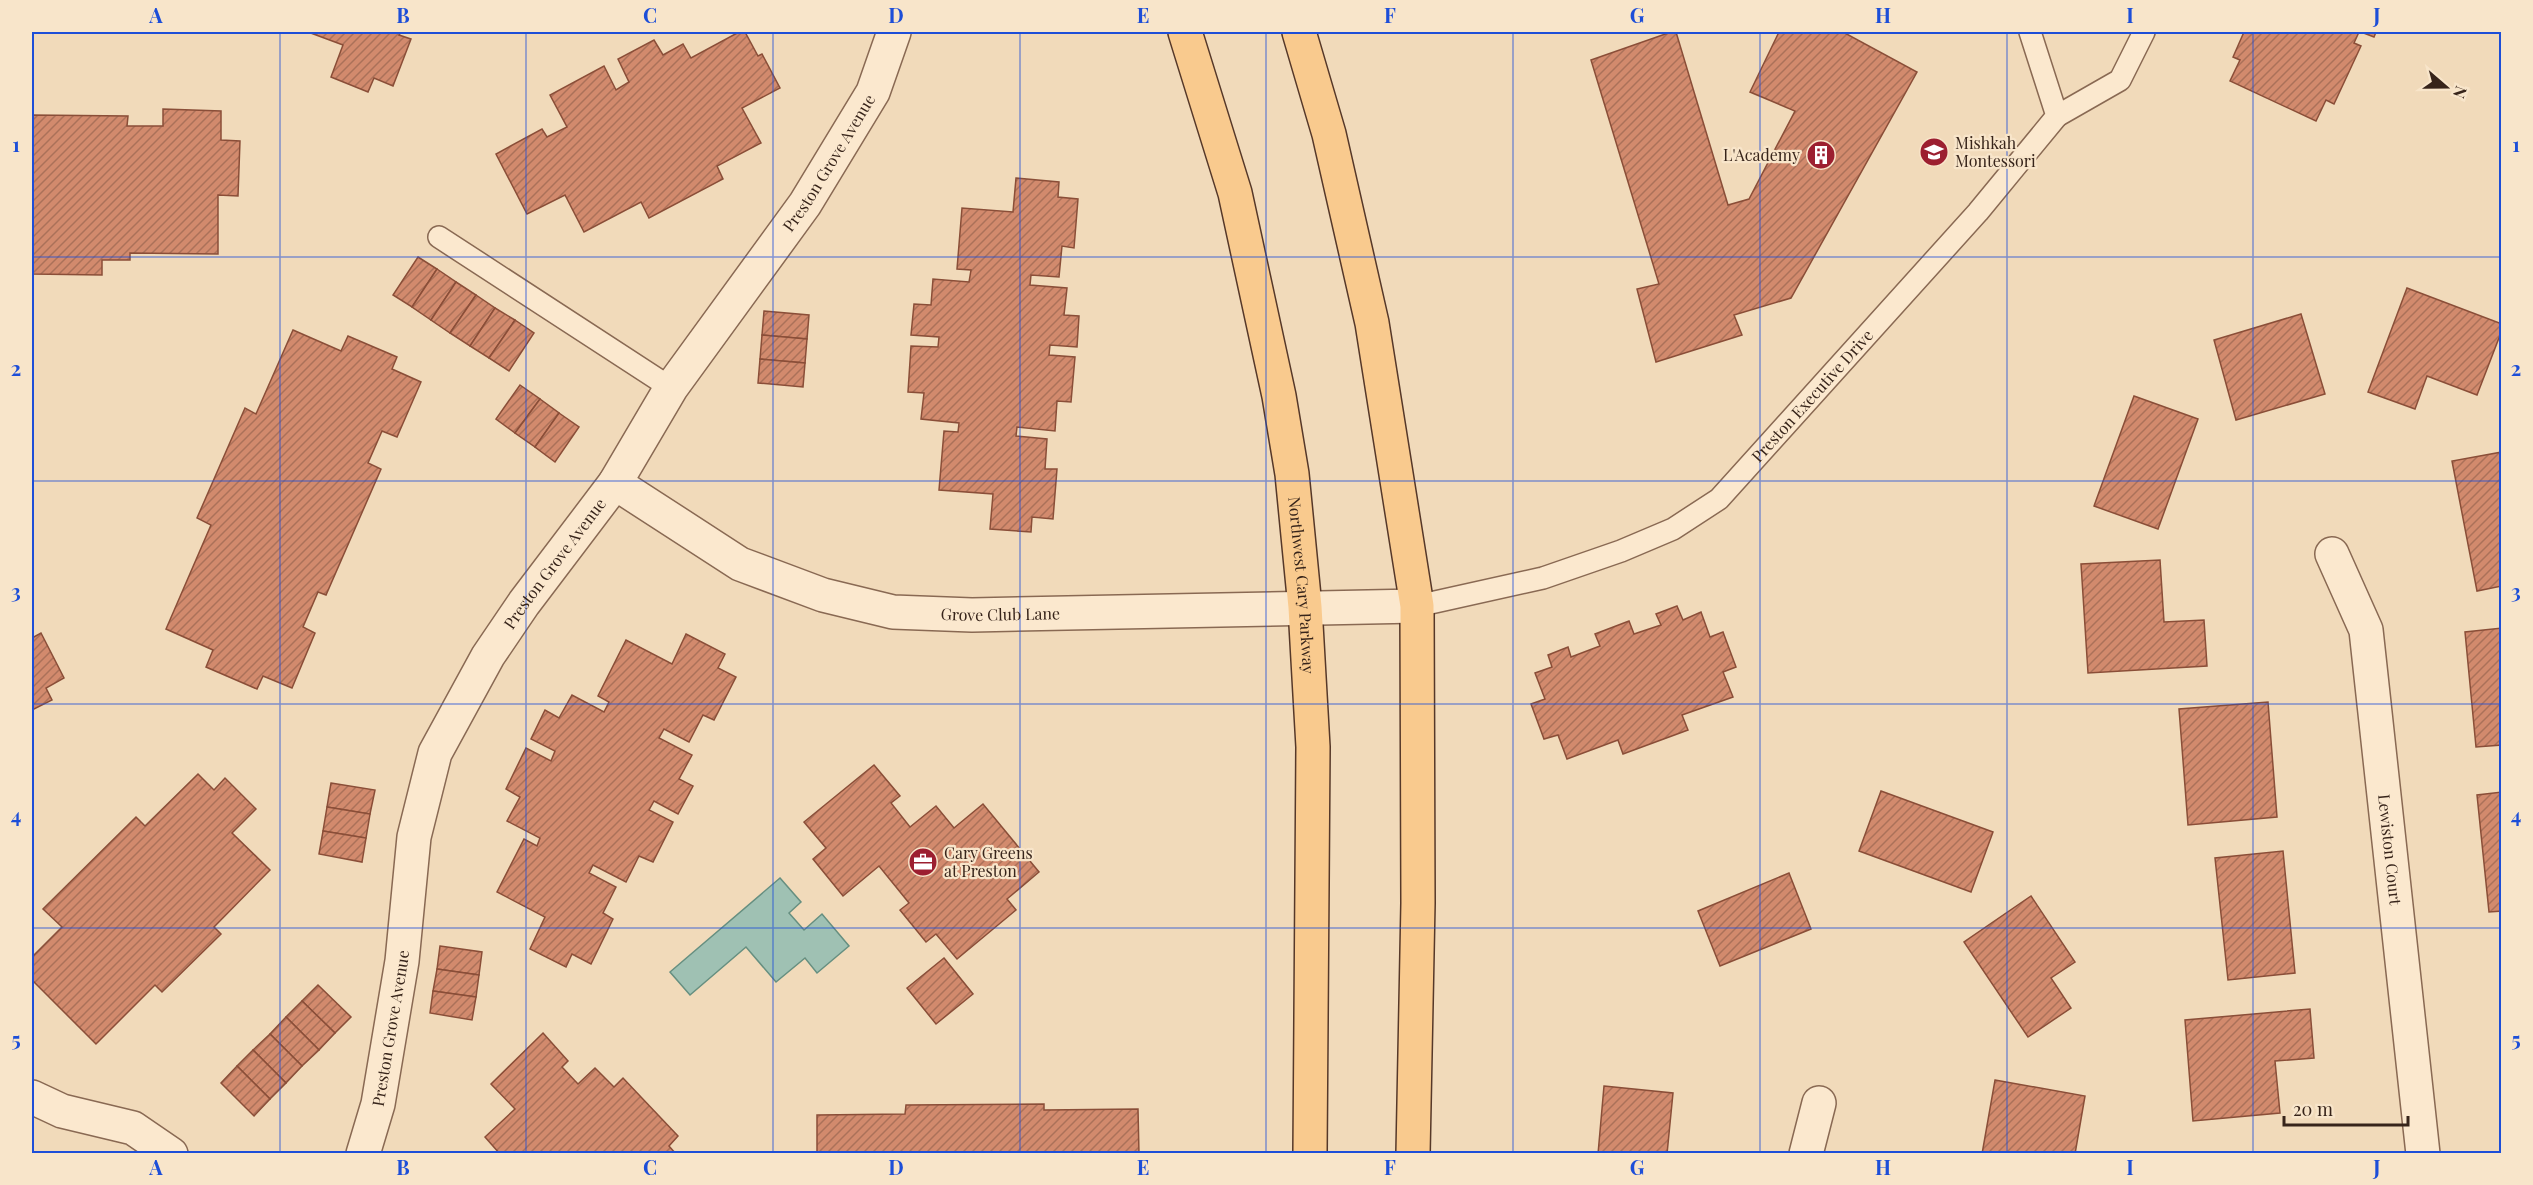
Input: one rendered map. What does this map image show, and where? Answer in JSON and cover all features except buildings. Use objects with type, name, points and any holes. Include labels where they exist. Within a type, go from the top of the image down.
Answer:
[{"type":"main road","name":"Northwest Cary Parkway","points":[[1185,32],[1235,193],[1279,396],[1292,474],[1305,607],[1313,747],[1310,1154]]},
{"type":"main road","points":[[1299,32],[1329,134],[1372,323],[1417,606],[1418,903],[1413,1154]]},
{"type":"street","name":"Preston Grove Avenue","points":[[366,1153],[378,1104],[402,961],[414,837],[435,753],[488,656],[524,603],[615,483],[671,388],[805,204],[873,92],[894,32]]},
{"type":"street","name":"Grove Club Lane","points":[[615,483],[740,564],[823,595],[892,612],[972,615],[1417,606]]},
{"type":"street","name":"Lewiston Court","points":[[2331,554],[2366,630],[2422,1154]]},
{"type":"street","points":[[32,1097],[62,1111],[133,1128],[171,1154]]},
{"type":"street","points":[[1806,1154],[1819,1103]]},
{"type":"lane","points":[[2030,32],[2057,116],[2120,80],[2144,32]]},
{"type":"lane","name":"Preston Executive Drive","points":[[1417,606],[1543,578],[1620,551],[1672,529],[1719,499],[1978,212],[2057,116]]},
{"type":"lane","points":[[439,237],[671,388]]},
{"type":"shaded area","points":[[780,878],[801,902],[789,913],[804,930],[822,914],[849,946],[817,973],[805,958],[776,982],[746,947],[690,995],[670,972]]},
{"type":"place","name":"Mishkah Montessori","points":[[1934,152]]},
{"type":"place","name":"L'Academy","points":[[1821,155]]},
{"type":"place","name":"Cary Greens at Preston","points":[[923,862]]}]
